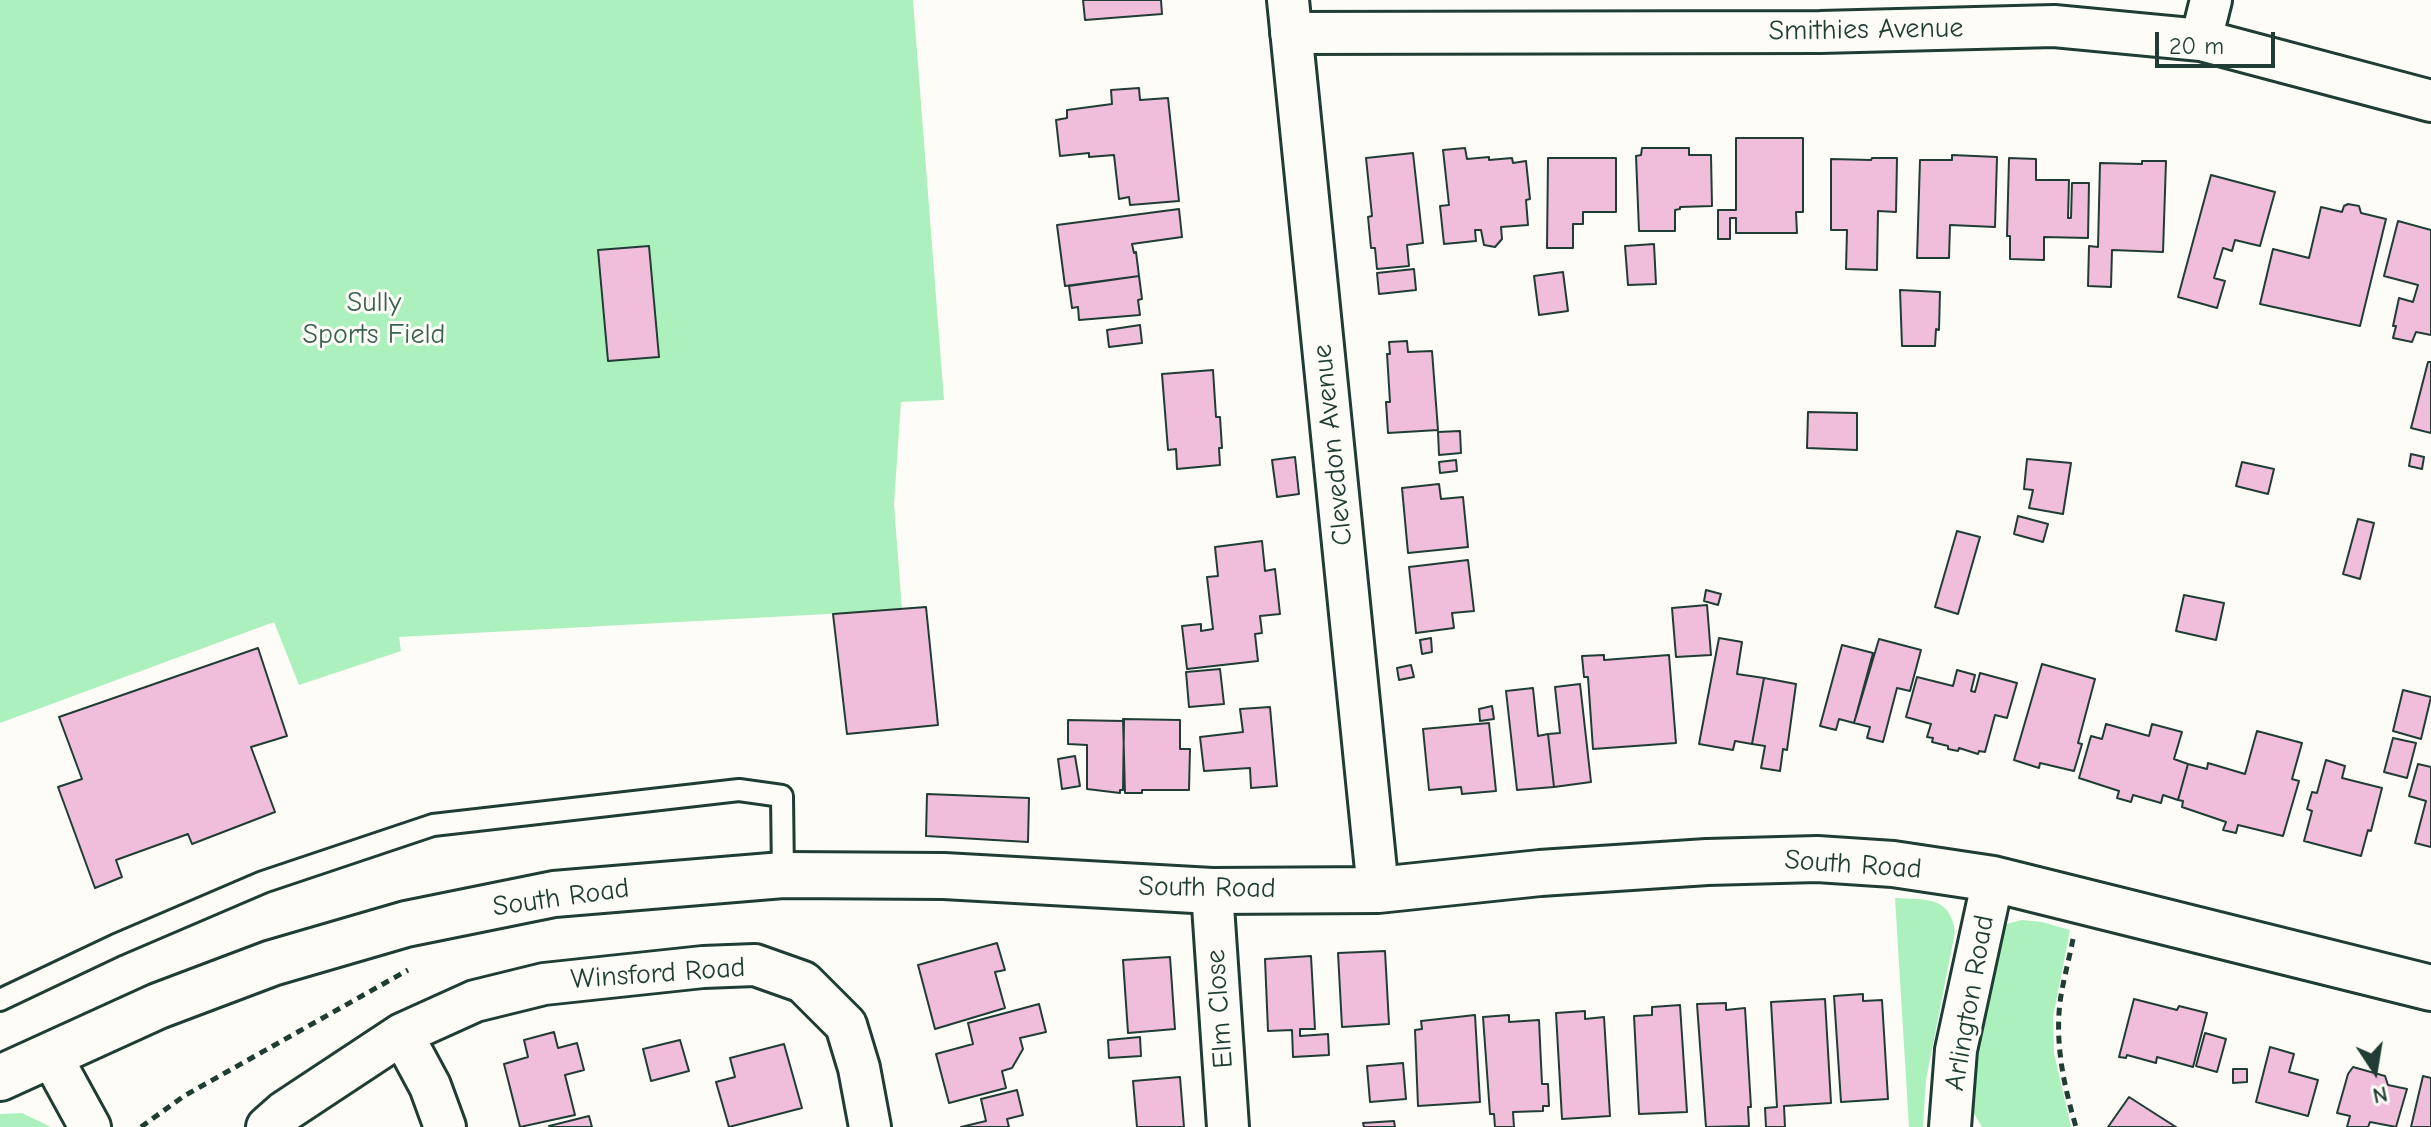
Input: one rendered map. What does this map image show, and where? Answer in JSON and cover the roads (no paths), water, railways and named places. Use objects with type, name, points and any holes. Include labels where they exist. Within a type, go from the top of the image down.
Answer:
[{"type":"main road","name":"South Road","points":[[0,1078],[158,1006],[272,963],[406,924],[554,894],[783,875],[944,876],[1212,891],[1378,890],[1540,873],[1677,864],[1817,859],[1893,864],[1993,879],[2431,988]]},
{"type":"street","points":[[2201,40],[2211,0]]},
{"type":"street","name":"Smithies Avenue","points":[[1290,16],[1820,32],[2054,26],[2201,40],[2431,101]]},
{"type":"street","name":"Clevedon Avenue","points":[[1290,16],[1378,890]]},
{"type":"street","name":"Arlington Road","points":[[1950,1127],[1956,1050],[1993,879]]},
{"type":"street","name":"Elm Close","points":[[1212,891],[1228,1127]]},
{"type":"street","name":"Winsford Road","points":[[267,1127],[284,1112],[402,1034],[475,1001],[544,984],[703,967],[755,965],[803,982],[846,1025],[859,1068],[870,1127]]},
{"type":"street","points":[[402,1034],[430,1086],[445,1127]]},
{"type":"street","points":[[50,1054],[90,1127]]},
{"type":"lane","points":[[0,1000],[116,945],[263,882],[433,825],[739,790],[782,796],[783,875]]},
{"type":"park label","name":"Sully Sports Field","points":[[374,319]]}]
